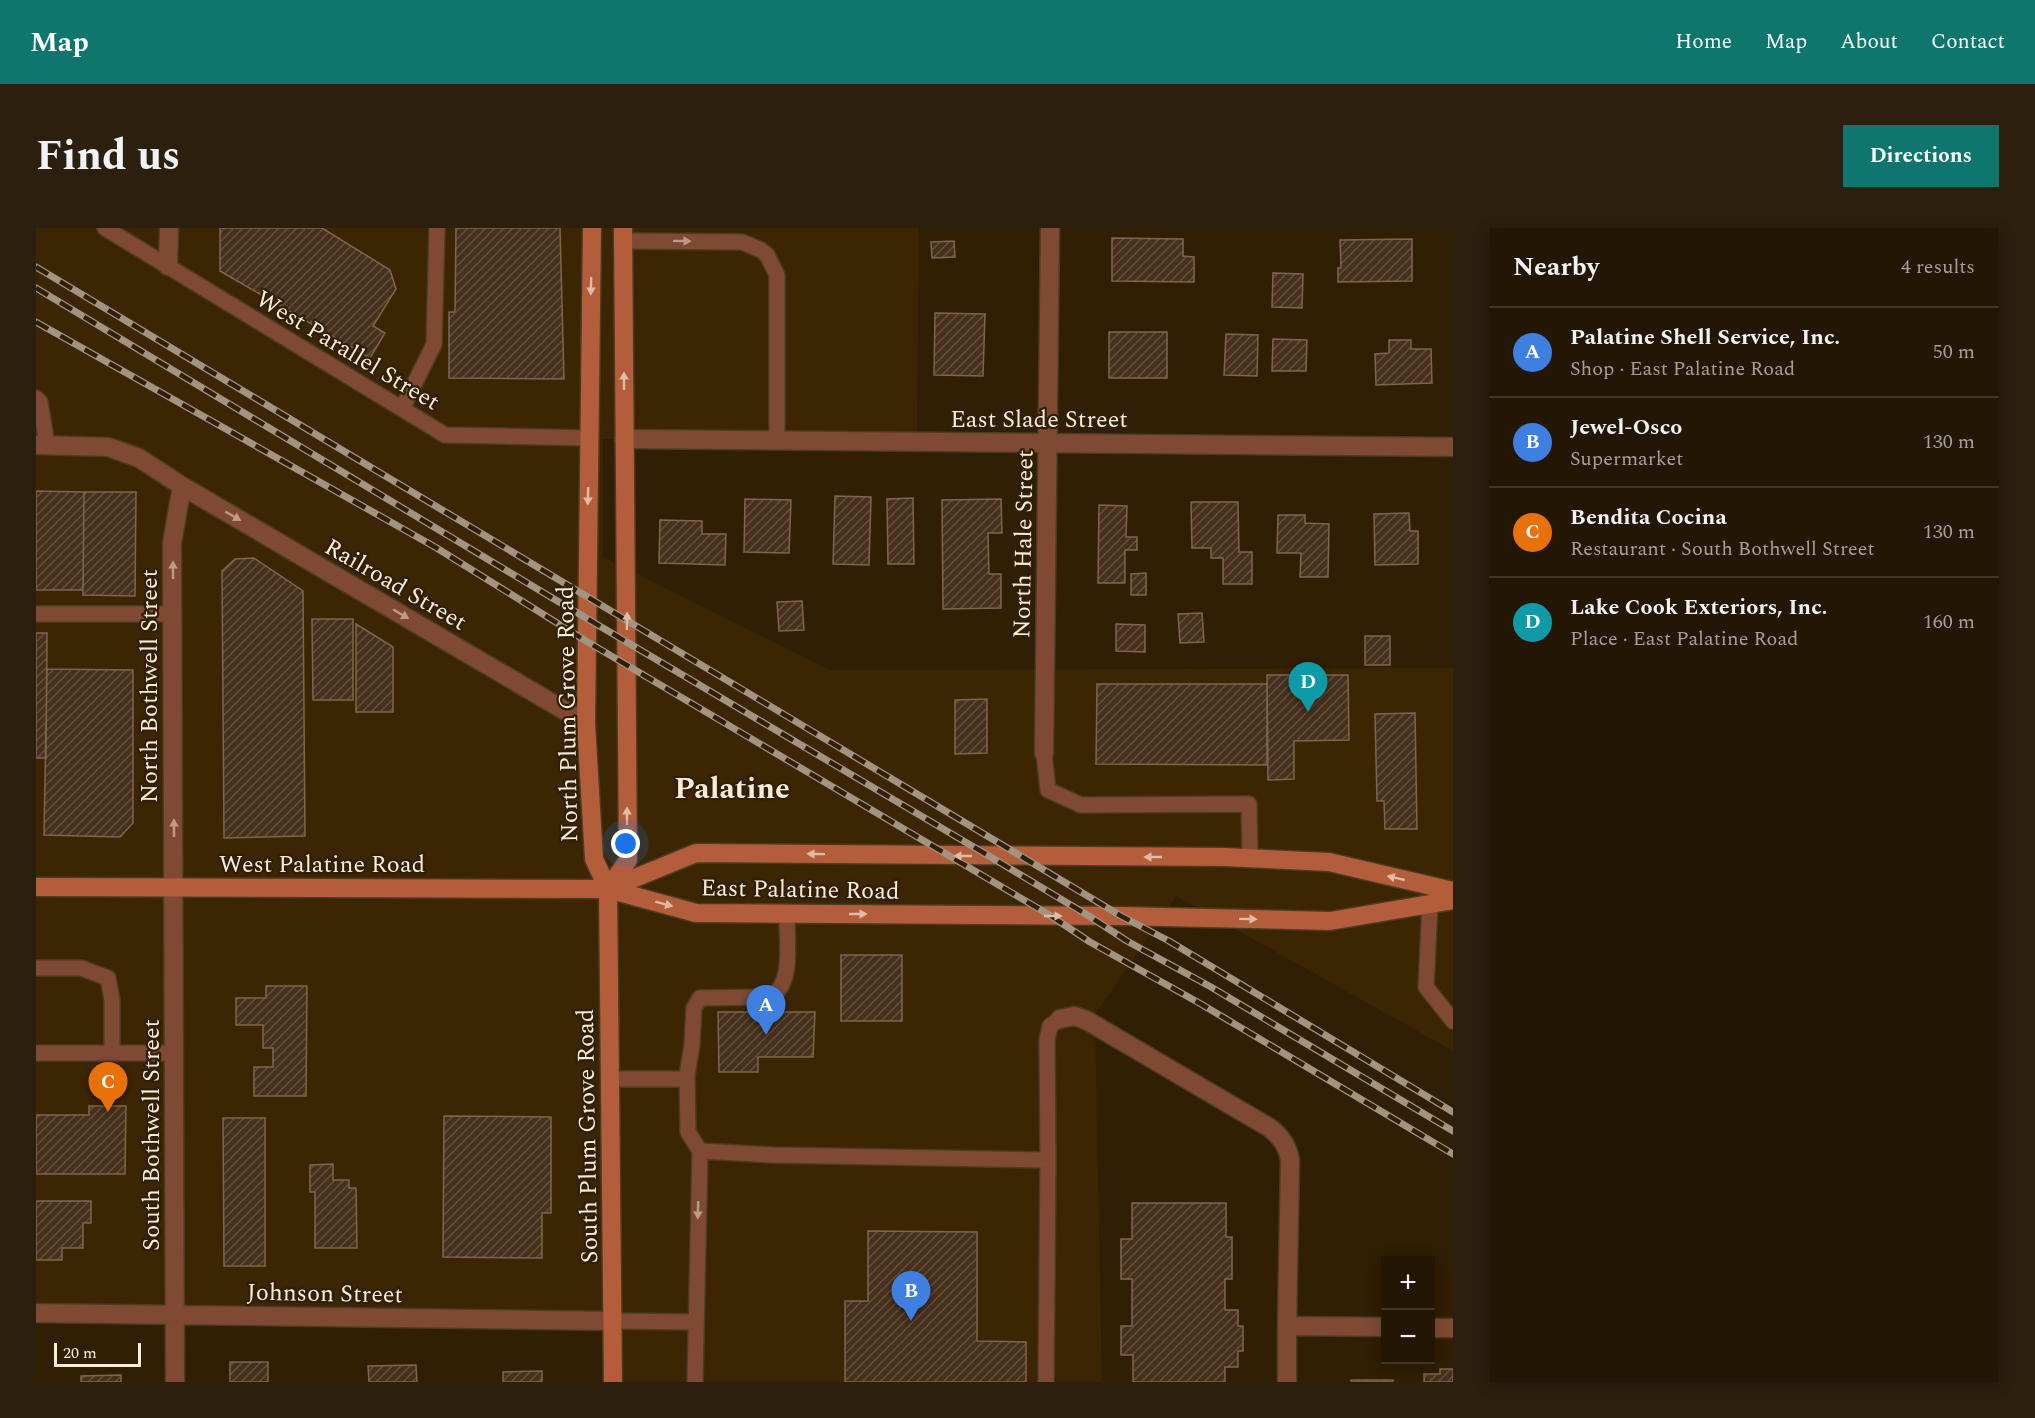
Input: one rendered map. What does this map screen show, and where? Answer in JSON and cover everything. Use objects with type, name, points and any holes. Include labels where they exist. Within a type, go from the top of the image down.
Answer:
[{"type":"main road","name":"North Plum Grove Road","points":[[592,228],[586,723],[594,860],[608,889]]},
{"type":"main road","points":[[608,889],[628,860],[623,234]]},
{"type":"main road","name":"East Palatine Road","points":[[608,889],[696,853],[1250,858],[1329,862],[1453,891]]},
{"type":"main road","name":"West Palatine Road","points":[[36,887],[608,889]]},
{"type":"main road","name":"East Palatine Road","points":[[608,889],[696,914],[1121,916],[1330,921],[1453,900]]},
{"type":"main road","name":"South Plum Grove Road","points":[[608,889],[614,1382]]},
{"type":"street","points":[[168,266],[169,228]]},
{"type":"street","name":"North Hale Street","points":[[1044,753],[1050,228]]},
{"type":"street","name":"East Slade Street","points":[[624,439],[1453,447]]},
{"type":"street","name":"Railroad Street","points":[[41,445],[108,447],[139,458],[182,486],[586,723]]},
{"type":"street","name":"North Bothwell Street","points":[[174,887],[172,543],[182,486]]},
{"type":"street","name":"South Bothwell Street","points":[[174,887],[175,1382]]},
{"type":"street","points":[[1060,1019],[1074,1016],[1086,1020],[1270,1128],[1281,1137],[1287,1146],[1290,1160],[1287,1382]]},
{"type":"street","name":"Johnson Street","points":[[36,1313],[613,1321]]},
{"type":"street","points":[[1287,1326],[1381,1327]]},
{"type":"street","points":[[1435,1328],[1453,1328]]},
{"type":"lane","name":"West Parallel Street","points":[[105,228],[445,435],[589,438]]},
{"type":"lane","points":[[402,409],[434,344],[437,228]]},
{"type":"lane","points":[[623,234],[742,242],[767,255],[777,275],[777,441]]},
{"type":"lane","points":[[36,398],[40,402],[41,445]]},
{"type":"lane","points":[[36,614],[173,614]]},
{"type":"lane","points":[[1044,753],[1048,790],[1081,805],[1249,804],[1250,858]]},
{"type":"lane","points":[[1430,904],[1426,987],[1453,1021]]},
{"type":"lane","points":[[695,1382],[700,1151],[688,1132],[687,1079],[694,1008],[700,998],[770,998],[783,987],[786,973],[787,914]]},
{"type":"lane","points":[[36,968],[81,969],[108,978],[112,1000],[112,1053]]},
{"type":"lane","points":[[1046,1382],[1047,1040],[1050,1026],[1060,1019]]},
{"type":"lane","points":[[36,1053],[175,1053]]},
{"type":"lane","points":[[610,1079],[687,1079]]},
{"type":"lane","points":[[700,1151],[785,1155],[1048,1160]]},
{"type":"lane","points":[[613,1321],[696,1322]]},
{"type":"shaded area","points":[[36,228],[919,228],[917,442],[603,439],[603,557],[830,670],[1453,668],[1453,1051],[1176,896],[1095,1015],[1102,1382],[613,1382],[613,1322],[36,1313]]},
{"type":"building","points":[[220,228],[322,228],[390,270],[396,289],[373,326],[385,333],[370,358],[220,271]]},
{"type":"building","points":[[456,228],[560,228],[564,379],[449,378],[449,312],[455,312]]},
{"type":"building","points":[[1112,238],[1183,239],[1183,256],[1194,257],[1194,282],[1112,281]]},
{"type":"building","points":[[1412,239],[1412,281],[1338,282],[1338,268],[1341,268],[1340,240]]},
{"type":"building","points":[[954,241],[955,257],[932,258],[931,242]]},
{"type":"building","points":[[1273,273],[1303,274],[1302,308],[1272,307]]},
{"type":"building","points":[[935,313],[985,314],[983,376],[934,375]]},
{"type":"building","points":[[1109,332],[1167,332],[1167,378],[1109,378]]},
{"type":"building","points":[[1226,334],[1258,335],[1257,376],[1224,375]]},
{"type":"building","points":[[1273,339],[1307,340],[1306,371],[1272,371]]},
{"type":"building","points":[[1389,340],[1411,340],[1411,349],[1431,349],[1432,383],[1376,385],[1375,354],[1389,353]]},
{"type":"building","points":[[36,491],[84,492],[83,590],[36,590]]},
{"type":"building","points":[[84,492],[136,492],[135,596],[83,595]]},
{"type":"building","points":[[835,496],[871,497],[869,565],[833,564]]},
{"type":"building","points":[[913,498],[914,564],[888,564],[887,499]]},
{"type":"building","points":[[745,499],[791,500],[789,553],[744,552]]},
{"type":"building","points":[[1001,499],[1002,533],[988,533],[989,574],[1001,574],[1001,608],[943,609],[942,500]]},
{"type":"building","points":[[1191,502],[1238,502],[1239,552],[1252,552],[1252,584],[1223,584],[1223,558],[1211,558],[1211,548],[1192,548]]},
{"type":"building","points":[[1099,505],[1127,506],[1126,537],[1137,537],[1137,550],[1125,550],[1125,583],[1098,583]]},
{"type":"building","points":[[1409,513],[1410,531],[1418,531],[1418,564],[1375,565],[1374,514]]},
{"type":"building","points":[[1278,515],[1305,515],[1305,523],[1329,524],[1328,577],[1300,577],[1301,553],[1277,553]]},
{"type":"building","points":[[660,520],[702,521],[702,534],[726,534],[725,565],[659,563]]},
{"type":"building","points":[[254,558],[303,591],[305,836],[224,838],[222,571],[235,559]]},
{"type":"building","points":[[1146,573],[1146,595],[1131,595],[1131,574]]},
{"type":"building","points":[[802,601],[804,630],[779,631],[777,602]]},
{"type":"building","points":[[1202,613],[1204,642],[1180,643],[1178,614]]},
{"type":"building","points":[[312,619],[353,619],[353,700],[313,700]]},
{"type":"building","points":[[356,624],[393,647],[393,712],[356,712]]},
{"type":"building","points":[[1116,624],[1145,625],[1145,652],[1116,651]]},
{"type":"building","points":[[36,633],[47,633],[46,758],[36,758]]},
{"type":"building","points":[[1365,636],[1390,636],[1390,665],[1365,665]]},
{"type":"building","points":[[47,669],[133,670],[133,823],[120,837],[44,835]]},
{"type":"building","points":[[1267,675],[1348,675],[1349,740],[1294,741],[1294,779],[1268,780]]},
{"type":"building","points":[[1097,684],[1267,684],[1267,765],[1096,764]]},
{"type":"building","points":[[987,699],[987,753],[955,754],[955,700]]},
{"type":"building","points":[[1415,713],[1417,829],[1385,829],[1384,801],[1377,801],[1375,714]]},
{"type":"building","points":[[841,955],[902,955],[902,1021],[841,1021]]},
{"type":"building","points":[[266,986],[307,986],[306,1096],[254,1096],[254,1067],[273,1067],[273,1048],[263,1048],[263,1025],[236,1025],[236,998],[266,998]]},
{"type":"building","points":[[718,1012],[815,1012],[813,1057],[758,1057],[758,1072],[719,1072]]},
{"type":"building","points":[[89,1106],[126,1106],[125,1174],[36,1174],[36,1115],[89,1115]]},
{"type":"building","points":[[444,1116],[551,1117],[551,1213],[542,1213],[542,1258],[443,1257]]},
{"type":"building","points":[[223,1118],[265,1118],[265,1266],[224,1266]]},
{"type":"building","points":[[333,1164],[333,1180],[349,1180],[349,1188],[356,1188],[357,1248],[315,1248],[315,1192],[310,1192],[310,1165]]},
{"type":"building","points":[[36,1201],[91,1201],[91,1223],[83,1223],[83,1248],[62,1248],[62,1260],[36,1260]]},
{"type":"building","points":[[1132,1203],[1226,1203],[1226,1237],[1232,1237],[1232,1279],[1225,1279],[1225,1310],[1238,1310],[1238,1326],[1243,1326],[1243,1351],[1238,1351],[1238,1367],[1225,1367],[1225,1382],[1133,1382],[1133,1355],[1121,1355],[1121,1326],[1132,1326],[1132,1279],[1121,1279],[1121,1239],[1132,1239]]},
{"type":"building","points":[[868,1231],[977,1232],[977,1341],[1026,1342],[1026,1382],[845,1382],[845,1301],[868,1301]]},
{"type":"building","points":[[230,1362],[268,1362],[268,1382],[230,1382]]},
{"type":"building","points":[[416,1365],[417,1382],[369,1382],[368,1366]]},
{"type":"building","points":[[1440,1369],[1453,1369],[1453,1382],[1424,1382],[1424,1374],[1440,1374]]},
{"type":"building","points":[[542,1371],[542,1382],[503,1382],[503,1372]]},
{"type":"building","points":[[121,1375],[121,1382],[81,1382],[81,1376]]},
{"type":"building","points":[[1351,1380],[1393,1380],[1393,1382],[1351,1382]]},
{"type":"railway","points":[[36,267],[1453,1112]]},
{"type":"railway","points":[[36,288],[559,602],[989,856],[1127,941],[1211,987],[1453,1131]]},
{"type":"railway","points":[[36,322],[435,547],[586,641],[1051,916],[1090,942],[1201,1004],[1453,1154]]},
{"type":"place","name":"Lake Cook Exteriors, Inc.","points":[[1308,712]]},
{"type":"place","name":"Palatine Shell Service, Inc.","points":[[766,1035]]},
{"type":"place","name":"Bendita Cocina","points":[[108,1112]]},
{"type":"place","name":"Jewel-Osco","points":[[911,1321]]},
{"type":"district","name":"Palatine","points":[[732,788]]}]
